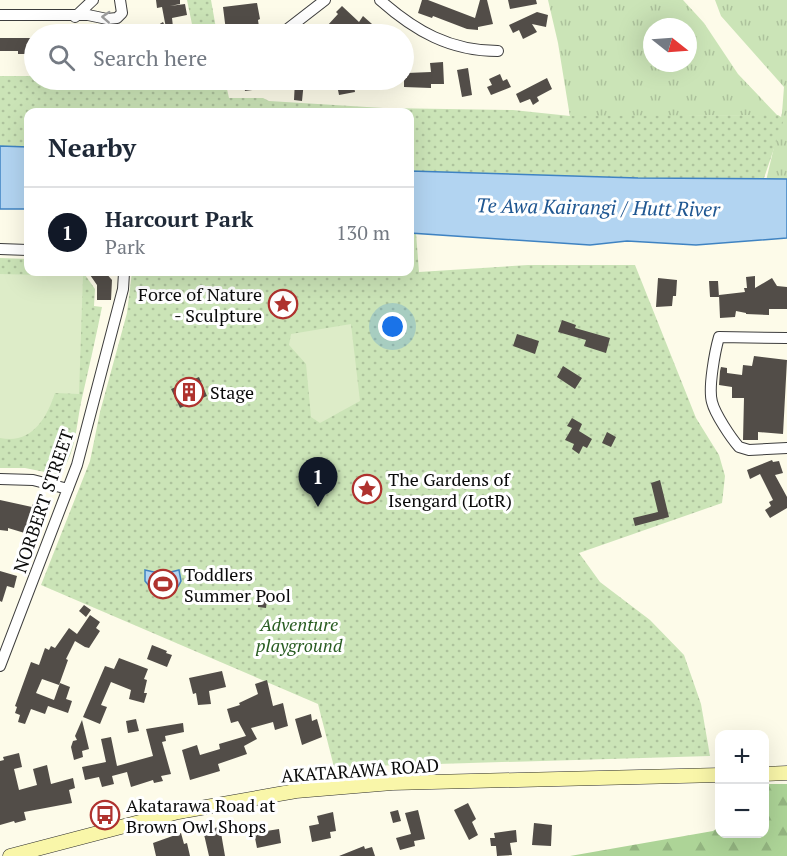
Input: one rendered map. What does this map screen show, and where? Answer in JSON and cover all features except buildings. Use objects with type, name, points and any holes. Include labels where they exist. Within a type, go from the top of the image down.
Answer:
[{"type":"street","points":[[75,17],[93,0]]},
{"type":"street","points":[[0,15],[75,17],[88,15],[107,19],[117,18],[122,13],[120,0]]},
{"type":"street","points":[[294,24],[325,0]]},
{"type":"street","points":[[380,0],[412,24]]},
{"type":"street","points":[[414,25],[437,39],[465,49],[498,51]]},
{"type":"street","points":[[0,249],[24,249]]},
{"type":"street","name":"NORBERT STREET","points":[[0,666],[5,636],[77,465],[123,289],[124,276]]},
{"type":"street","points":[[787,338],[719,337],[714,351],[711,400],[736,444],[749,450],[787,448]]},
{"type":"street","points":[[0,479],[33,480],[68,489]]},
{"type":"street","points":[[769,774],[787,773]]},
{"type":"street","name":"AKATARAWA ROAD","points":[[10,856],[178,812],[296,791],[392,783],[715,775]]},
{"type":"green space","points":[[187,0],[211,0],[215,24],[192,24]]},
{"type":"green space","points":[[548,0],[683,0],[704,23],[738,74],[777,115],[570,117],[558,43]]},
{"type":"green space","points":[[715,0],[787,0],[787,179],[766,181],[782,113],[784,87],[721,16]]},
{"type":"green space","points":[[0,76],[24,76],[24,90],[227,90],[229,98],[263,98],[269,101],[383,108],[24,108],[24,153],[0,152]]},
{"type":"green space","points":[[414,108],[513,110],[570,116],[778,115],[784,119],[764,178],[501,178],[414,174]]},
{"type":"green space","name":"Adventure playground","points":[[414,233],[416,233],[419,272],[528,265],[635,265],[696,418],[719,455],[725,476],[722,503],[579,553],[600,582],[650,620],[684,655],[701,704],[710,756],[334,767],[318,704],[41,585],[90,461],[100,412],[127,313],[132,276],[414,276]]},
{"type":"green space","points":[[0,258],[24,259],[24,276],[86,276],[95,289],[94,306],[102,307],[73,446],[61,473],[55,474],[25,468],[0,468]]},
{"type":"green space","points":[[0,274],[83,276],[79,394],[55,393],[47,412],[36,428],[21,437],[0,438]]},
{"type":"green space","points":[[351,324],[360,401],[320,423],[311,417],[306,364],[289,345],[291,334]]},
{"type":"green space","points":[[769,784],[787,784],[787,856],[570,856],[715,830],[715,838],[769,838]]},
{"type":"water","points":[[0,146],[24,147],[24,209],[0,209]]},
{"type":"water","name":"Te Awa Kairangi / Hutt River","points":[[414,171],[638,178],[787,179],[787,238],[696,245],[627,241],[590,245],[414,233]]},
{"type":"water","name":"Toddlers Summer Pool","points":[[145,570],[163,574],[179,570],[181,581],[170,592],[163,594],[154,592],[145,581]]},
{"type":"place","name":"Force of Nature - Sculpture","points":[[283,304]]},
{"type":"place","name":"Stage","points":[[189,392]]},
{"type":"place","name":"The Gardens of Isengard (LotR)","points":[[367,489]]},
{"type":"place","name":"Harcourt Park","points":[[318,507]]},
{"type":"place","name":"Toddlers Summer Pool","points":[[163,584]]},
{"type":"place","name":"Akatarawa Road at Brown Owl Shops","points":[[105,815]]}]
